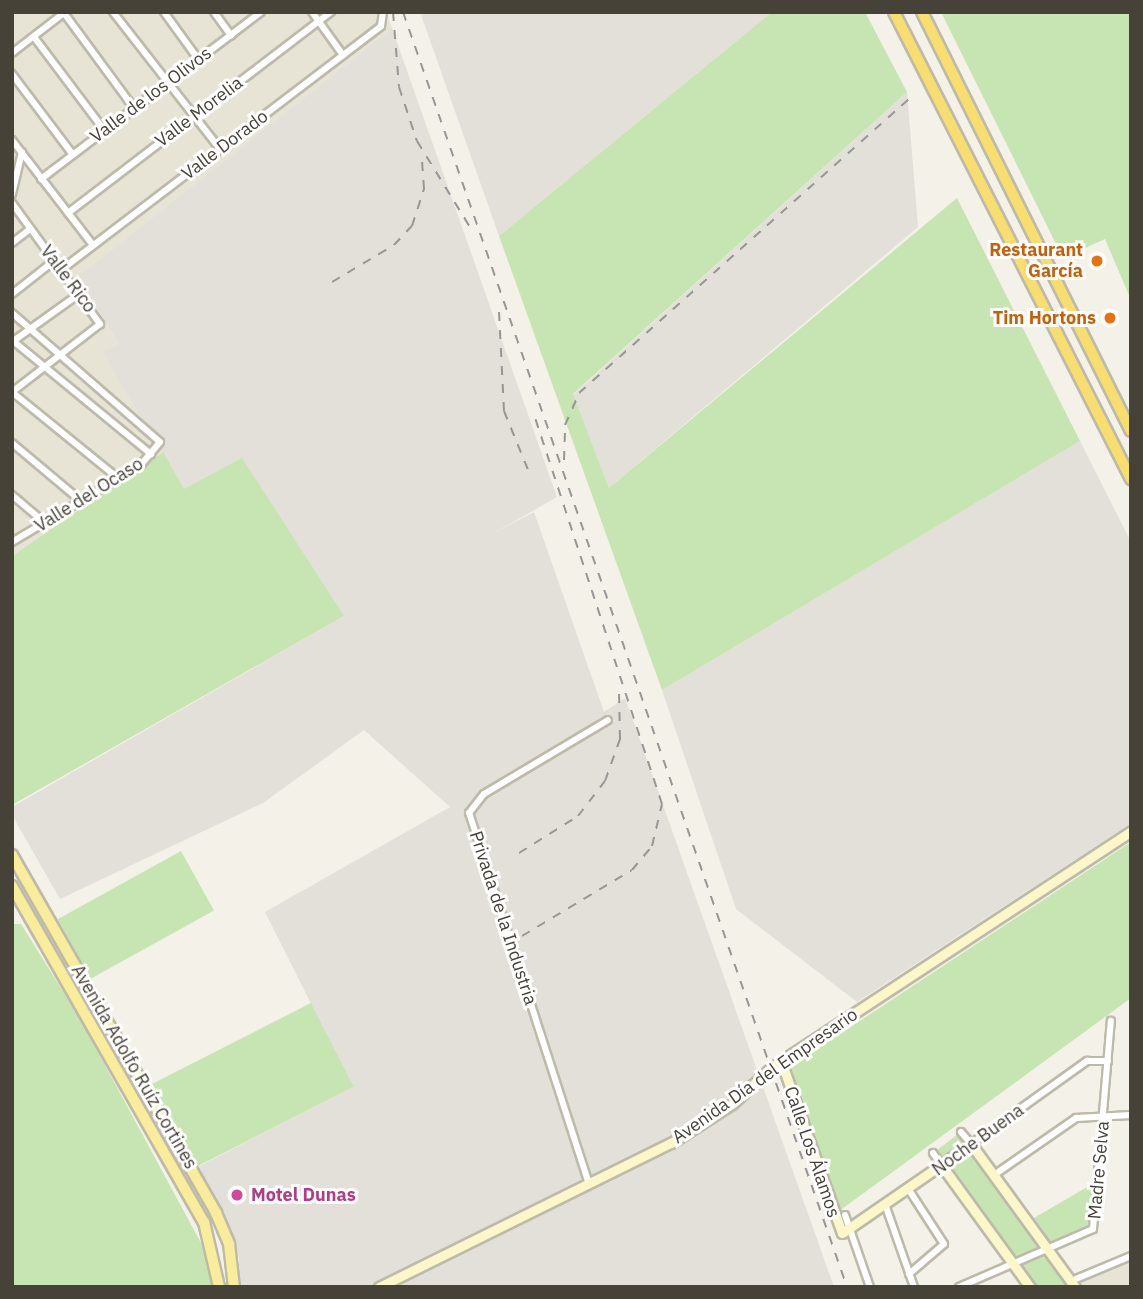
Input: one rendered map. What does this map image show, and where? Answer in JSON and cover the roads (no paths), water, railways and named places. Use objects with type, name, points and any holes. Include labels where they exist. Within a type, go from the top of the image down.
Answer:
[{"type":"highway","points":[[894,12],[1131,479]]},
{"type":"highway","points":[[922,12],[1131,430]]},
{"type":"main road","name":"Avenida Adolfo Ruíz Cortines","points":[[12,855],[216,1213],[229,1244],[234,1287]]},
{"type":"main road","name":"Avenida Adolfo Ruíz Cortines","points":[[12,886],[204,1223],[219,1287]]},
{"type":"street","points":[[113,12],[220,149]]},
{"type":"street","points":[[164,12],[198,59]]},
{"type":"street","points":[[214,12],[231,35]]},
{"type":"street","name":"Valle de los Olivos","points":[[41,179],[261,12]]},
{"type":"street","points":[[312,12],[343,55]]},
{"type":"street","name":"Valle Morelia","points":[[68,213],[331,12]]},
{"type":"street","points":[[12,53],[65,13],[133,107]]},
{"type":"street","name":"Valle Dorado","points":[[61,270],[343,55],[384,15]]},
{"type":"street","points":[[34,37],[104,131]]},
{"type":"street","points":[[12,74],[72,155]]},
{"type":"street","points":[[12,139],[93,245]]},
{"type":"street","points":[[12,194],[22,152]]},
{"type":"street","name":"Valle Rico","points":[[12,203],[99,320],[97,330],[63,354]]},
{"type":"street","points":[[12,243],[30,229]]},
{"type":"street","points":[[12,294],[54,261]]},
{"type":"street","points":[[79,294],[13,341],[151,454]]},
{"type":"street","points":[[12,313],[63,354],[12,392],[118,479]]},
{"type":"street","name":"Valle del Ocaso","points":[[12,542],[118,479],[151,454],[160,442],[63,354]]},
{"type":"street","points":[[12,443],[81,501]]},
{"type":"street","points":[[12,495],[45,523]]},
{"type":"street","name":"Privada de la Industria","points":[[589,1184],[469,813],[484,794],[608,720]]},
{"type":"street","name":"Avenida Día del Empresario","points":[[379,1287],[690,1131],[781,1061],[1131,831]]},
{"type":"street","name":"Madre Selva","points":[[1048,1250],[1095,1225],[1111,1021]]},
{"type":"street","name":"Calle Los Álamos","points":[[781,1061],[837,1226],[851,1231]]},
{"type":"street","name":"Noche Buena","points":[[851,1231],[1087,1061],[1108,1061]]},
{"type":"street","points":[[994,1175],[1076,1118],[1104,1114],[1131,1115]]},
{"type":"street","points":[[961,1132],[1073,1284],[1131,1256]]},
{"type":"street","points":[[933,1153],[1030,1287]]},
{"type":"street","points":[[909,1190],[944,1244],[909,1274]]},
{"type":"street","points":[[886,1207],[914,1287]]},
{"type":"street","name":"Calle Los Álamos","points":[[845,1214],[870,1287]]},
{"type":"street","points":[[960,1287],[1012,1262],[1048,1250]]},
{"type":"railway","points":[[393,12],[399,87],[417,141],[473,232]]},
{"type":"railway","points":[[403,12],[847,1287]]},
{"type":"railway","points":[[564,460],[565,425],[579,393],[910,98]]},
{"type":"railway","points":[[332,282],[394,245],[412,226],[424,189],[422,158]]},
{"type":"railway","points":[[499,312],[504,411],[531,477]]},
{"type":"railway","points":[[522,936],[632,870],[652,846],[662,804],[535,417]]},
{"type":"railway","points":[[519,853],[578,816],[605,781],[620,739],[619,691]]},
{"type":"place","name":"Restaurant García","points":[[1097,261]]},
{"type":"place","name":"Tim Hortons","points":[[1110,318]]},
{"type":"place","name":"Motel Dunas","points":[[237,1195]]}]
